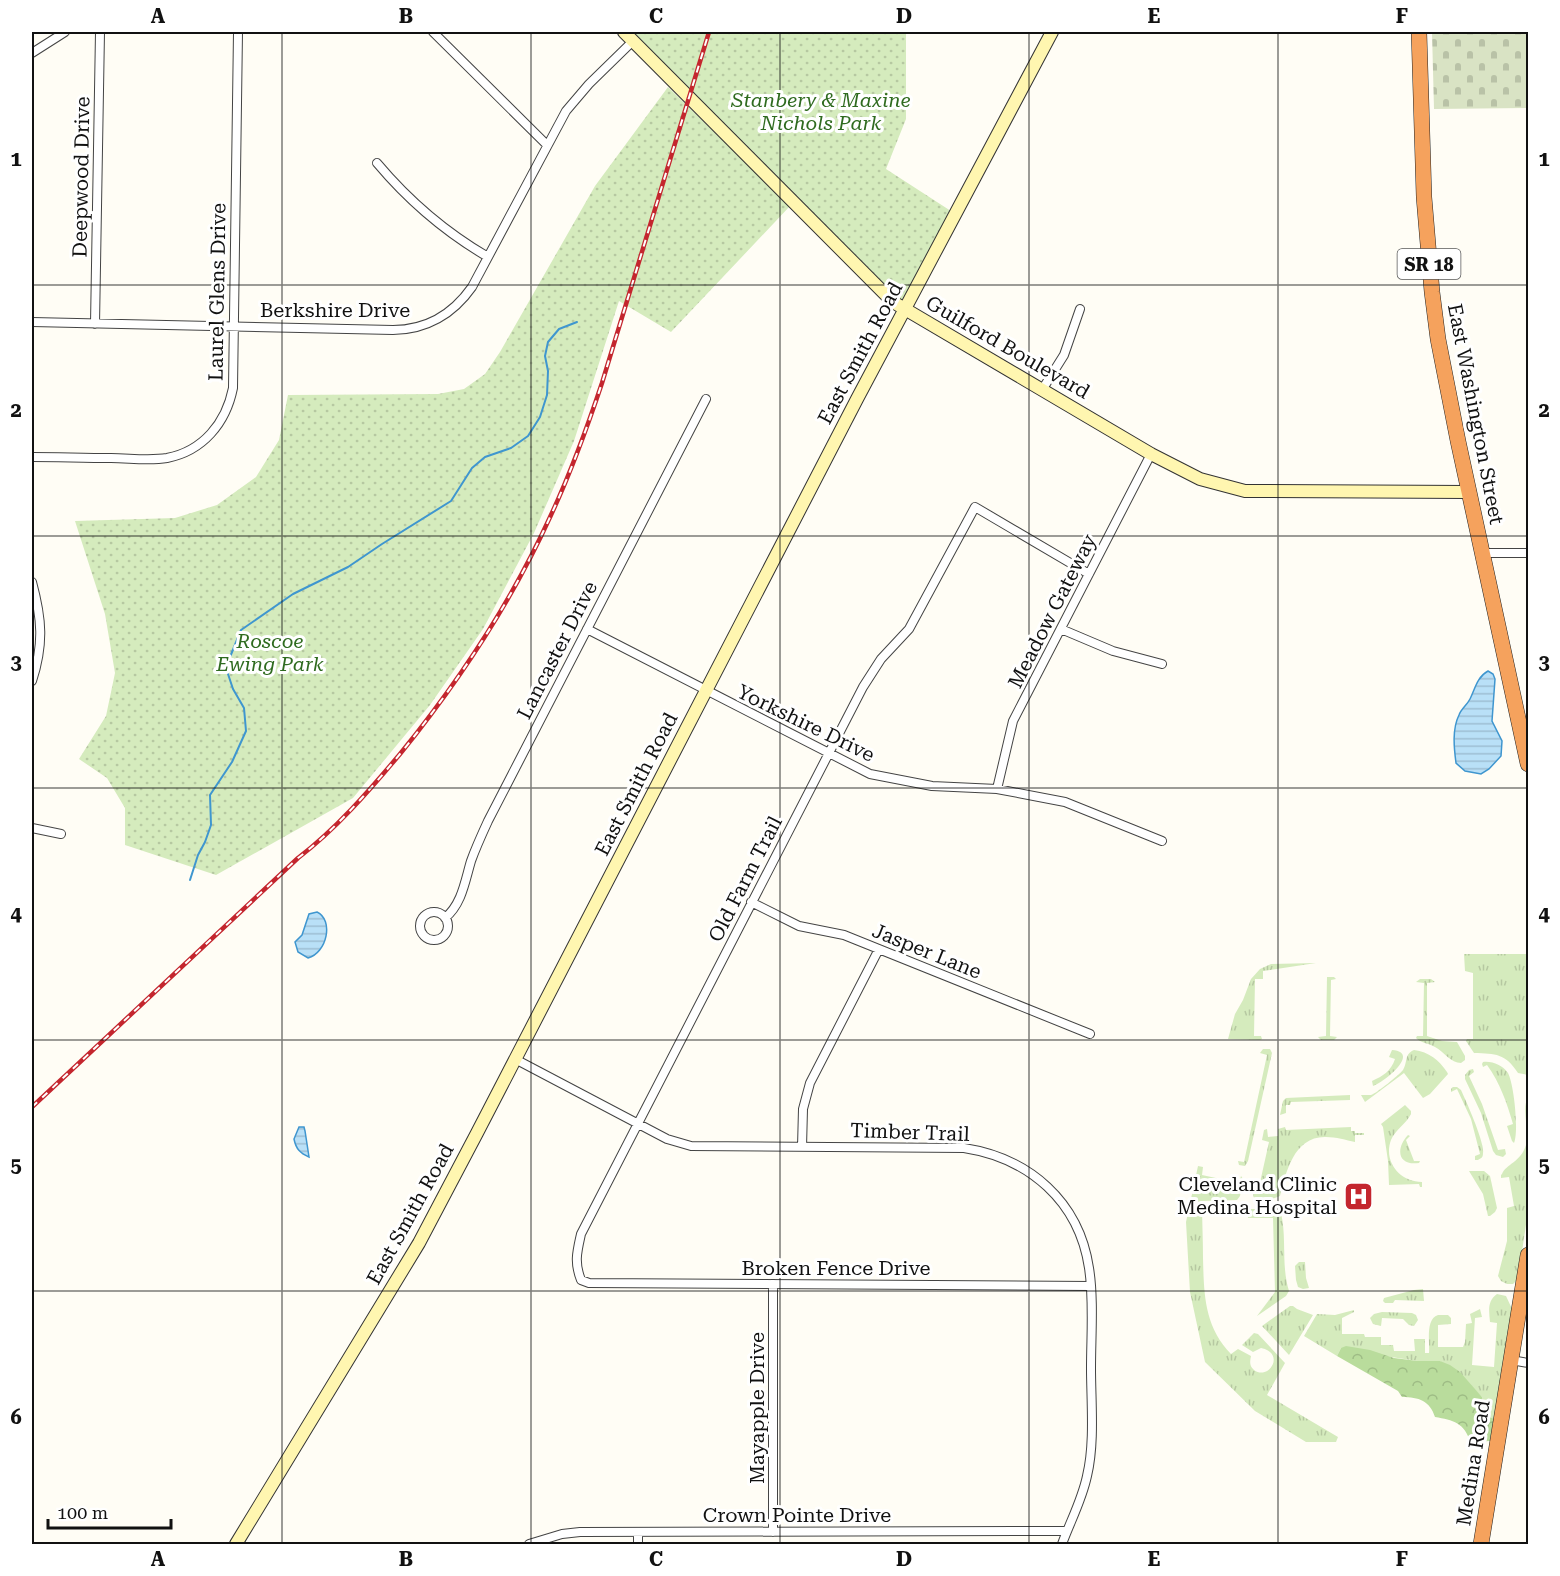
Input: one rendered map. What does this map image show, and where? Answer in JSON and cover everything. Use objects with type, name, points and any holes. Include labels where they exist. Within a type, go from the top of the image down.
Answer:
[{"type":"highway","name":"East Washington Street","points":[[1419,32],[1424,197],[1432,292],[1446,386],[1528,764]]},
{"type":"highway","points":[[1511,1360],[1528,1255]]},
{"type":"highway","name":"Medina Road","points":[[1481,1545],[1511,1360]]},
{"type":"street","points":[[32,53],[65,32]]},
{"type":"street","name":"Deepwood Drive","points":[[95,324],[100,32]]},
{"type":"street","name":"Laurel Glens Drive","points":[[32,457],[158,459],[179,454],[201,443],[219,424],[230,401],[233,388],[238,32]]},
{"type":"street","points":[[433,32],[547,145]]},
{"type":"street","name":"East Smith Road","points":[[236,1545],[418,1243],[1052,32]]},
{"type":"street","name":"Berkshire Drive","points":[[32,322],[393,330],[430,324],[455,308],[472,287],[566,111],[628,36]]},
{"type":"street","name":"Guilford Boulevard","points":[[628,36],[893,302],[1151,454],[1200,479],[1245,491],[1469,492]]},
{"type":"street","points":[[376,164],[431,219],[488,257]]},
{"type":"street","points":[[1042,390],[1064,354],[1080,309]]},
{"type":"street","name":"Lancaster Drive","points":[[445,918],[462,893],[470,865],[488,820],[706,399]]},
{"type":"street","name":"Meadow Gateway","points":[[997,789],[1014,721],[1151,454]]},
{"type":"street","name":"Old Farm Trail","points":[[581,1280],[576,1255],[581,1234],[863,687],[881,659],[909,629],[975,507],[1089,573]]},
{"type":"street","points":[[1482,553],[1528,553]]},
{"type":"street","points":[[32,582],[38,605],[41,637],[40,652],[32,681]]},
{"type":"street","name":"Yorkshire Drive","points":[[587,629],[870,774],[932,786],[997,789],[1065,802],[1162,841]]},
{"type":"street","points":[[1061,629],[1113,651],[1162,664]]},
{"type":"street","points":[[32,828],[62,834]]},
{"type":"street","name":"Jasper Lane","points":[[751,902],[799,926],[844,935],[1090,1034]]},
{"type":"street","points":[[802,1147],[803,1109],[810,1083],[879,949]]},
{"type":"street","name":"Timber Trail","points":[[515,1059],[667,1139],[691,1146],[964,1148],[1013,1162],[1040,1179],[1064,1204],[1074,1221],[1086,1252],[1091,1286],[1090,1459],[1083,1491],[1062,1545]]},
{"type":"street","name":"Broken Fence Drive","points":[[581,1280],[589,1283],[1091,1286]]},
{"type":"street","name":"Mayapple Drive","points":[[773,1284],[773,1532]]},
{"type":"street","points":[[1511,1360],[1528,1363]]},
{"type":"street","name":"Crown Pointe Drive","points":[[530,1545],[562,1534],[580,1532],[1067,1531]]},
{"type":"street","points":[[638,1532],[638,1545]]},
{"type":"green space","name":"Stanbery & Maxine Nichols Park","points":[[632,32],[906,32],[906,119],[886,169],[954,213],[904,307]]},
{"type":"green space","points":[[1432,32],[1528,32],[1528,108],[1434,109]]},
{"type":"green space","name":"Roscoe Ewing Park","points":[[668,87],[790,206],[671,332],[619,301],[574,441],[534,533],[483,629],[430,705],[353,798],[216,875],[125,845],[125,808],[107,778],[79,759],[106,716],[115,673],[105,614],[75,521],[175,518],[217,505],[256,477],[279,440],[288,395],[438,394],[464,389],[485,374],[500,352],[595,186]]},
{"type":"green space","points":[[1464,954],[1528,954],[1528,1075],[1518,1073],[1504,1058],[1474,1053],[1466,1041],[1473,1039],[1473,973],[1465,971]]},
{"type":"green space","points":[[1316,963],[1263,971],[1263,979],[1255,979],[1254,1036],[1261,1036],[1262,1039],[1228,1039],[1235,1014],[1251,979],[1260,969],[1271,964]]},
{"type":"green space","points":[[1327,977],[1336,979],[1331,980],[1330,1036],[1337,1037],[1334,1040],[1321,1040],[1318,1037],[1326,1036]]},
{"type":"green space","points":[[1420,979],[1431,979],[1435,982],[1427,983],[1427,1036],[1442,1041],[1457,1042],[1465,1056],[1465,1060],[1461,1063],[1416,1038],[1423,1036],[1424,983],[1416,982]]},
{"type":"green space","points":[[1263,1049],[1270,1049],[1272,1053],[1248,1161],[1245,1166],[1239,1165],[1238,1161],[1244,1162],[1267,1055],[1260,1053]]},
{"type":"green space","points":[[1392,1050],[1400,1052],[1403,1056],[1402,1061],[1392,1073],[1373,1086],[1372,1081],[1386,1073],[1391,1067],[1395,1059],[1389,1057]]},
{"type":"green space","points":[[1414,1050],[1433,1057],[1448,1074],[1430,1094],[1423,1098],[1404,1073],[1365,1102],[1361,1095],[1371,1095],[1393,1080],[1403,1070],[1407,1056]]},
{"type":"green space","points":[[1483,1062],[1494,1063],[1508,1073],[1516,1118],[1514,1143],[1507,1126],[1513,1124],[1506,1101],[1496,1079],[1487,1065],[1483,1067]]},
{"type":"green space","points":[[1473,1069],[1474,1072],[1469,1076],[1482,1104],[1498,1150],[1505,1149],[1506,1154],[1503,1157],[1496,1155],[1493,1151],[1481,1113],[1465,1079],[1469,1070]]},
{"type":"green space","points":[[1453,1087],[1461,1090],[1478,1132],[1483,1153],[1478,1160],[1475,1160],[1475,1156],[1480,1154],[1471,1119],[1457,1089],[1451,1092]]},
{"type":"green space","points":[[1350,1095],[1350,1100],[1291,1102],[1290,1105],[1286,1105],[1286,1113],[1280,1115],[1283,1101],[1286,1098]]},
{"type":"green space","points":[[1528,1098],[1528,1211],[1518,1279],[1513,1284],[1507,1284],[1498,1276],[1507,1241],[1507,1208],[1514,1206],[1509,1177],[1501,1178],[1501,1175],[1524,1151],[1527,1139],[1525,1108]]},
{"type":"green space","points":[[1405,1105],[1411,1114],[1393,1136],[1389,1156],[1400,1175],[1422,1182],[1422,1187],[1419,1184],[1389,1185],[1388,1161],[1381,1124]]},
{"type":"green space","points":[[1285,1127],[1286,1130],[1351,1127],[1351,1131],[1364,1133],[1364,1135],[1355,1135],[1355,1142],[1326,1137],[1306,1142],[1293,1157],[1280,1196],[1272,1199],[1255,1199],[1253,1196],[1255,1187],[1259,1187],[1269,1142],[1262,1140],[1264,1130],[1267,1129],[1268,1137],[1278,1136],[1278,1129]]},
{"type":"green space","points":[[1408,1135],[1410,1136],[1406,1140],[1414,1161],[1420,1161],[1419,1163],[1407,1162],[1401,1155],[1401,1146]]},
{"type":"green space","points":[[1198,1166],[1203,1167],[1202,1175],[1239,1183],[1241,1176],[1243,1179],[1237,1200],[1202,1201],[1205,1297],[1215,1332],[1231,1354],[1238,1349],[1251,1356],[1250,1362],[1254,1370],[1265,1372],[1272,1365],[1273,1355],[1261,1348],[1253,1352],[1242,1345],[1254,1333],[1258,1334],[1285,1363],[1267,1395],[1338,1437],[1336,1442],[1306,1442],[1255,1411],[1205,1362],[1190,1292],[1186,1222]]},
{"type":"green space","points":[[1469,1171],[1484,1171],[1490,1176],[1497,1208],[1490,1216],[1488,1216],[1483,1194]]},
{"type":"green space","points":[[1248,1209],[1277,1209],[1281,1213],[1285,1272],[1289,1291],[1286,1296],[1257,1316],[1275,1292],[1273,1218],[1248,1218]]},
{"type":"green space","points":[[1299,1262],[1305,1262],[1309,1288],[1298,1287],[1295,1266]]},
{"type":"green space","points":[[1423,1289],[1424,1301],[1395,1300],[1393,1303],[1385,1303],[1383,1301],[1384,1298]]},
{"type":"green space","points":[[1497,1294],[1506,1296],[1513,1311],[1494,1419],[1485,1414],[1482,1397],[1440,1361],[1418,1361],[1341,1348],[1337,1356],[1304,1336],[1317,1314],[1335,1315],[1354,1310],[1342,1318],[1342,1334],[1381,1337],[1381,1345],[1393,1345],[1394,1351],[1415,1351],[1414,1339],[1425,1339],[1425,1353],[1429,1353],[1429,1332],[1434,1317],[1448,1315],[1451,1318],[1451,1324],[1438,1325],[1438,1347],[1463,1347],[1466,1324],[1472,1323],[1470,1314],[1480,1309],[1482,1317],[1475,1318],[1472,1365],[1494,1367],[1497,1323],[1490,1322],[1489,1310],[1490,1303]]},
{"type":"green space","points":[[1290,1306],[1313,1315],[1289,1355],[1262,1326]]},
{"type":"green space","points":[[1382,1312],[1412,1313],[1418,1320],[1414,1326],[1409,1325],[1403,1319],[1382,1318],[1381,1326],[1373,1324],[1370,1318]]},
{"type":"green space","points":[[1346,1346],[1370,1350],[1394,1358],[1440,1361],[1450,1365],[1460,1372],[1482,1397],[1485,1414],[1494,1419],[1490,1441],[1470,1442],[1465,1430],[1453,1421],[1435,1417],[1430,1407],[1423,1401],[1402,1397],[1398,1391],[1337,1356],[1341,1348]]},
{"type":"water","points":[[1488,671],[1495,679],[1492,721],[1502,741],[1501,756],[1481,774],[1465,771],[1456,763],[1454,732],[1460,713],[1479,680]]},
{"type":"water","points":[[317,912],[325,922],[326,936],[320,950],[308,958],[298,952],[295,942],[302,935],[309,914]]},
{"type":"water","points":[[299,1127],[304,1127],[309,1157],[299,1150],[294,1139]]},
{"type":"waterway","points":[[190,880],[211,825],[210,795],[232,762],[246,731],[244,708],[233,689],[228,674],[230,657],[241,630],[293,594],[348,567],[451,501],[472,468],[485,457],[511,448],[528,436],[540,417],[547,395],[548,371],[545,356],[548,342],[559,329],[577,322]]},
{"type":"railway","points":[[32,1107],[352,809],[422,726],[464,669],[502,609],[536,547],[585,433],[709,32]]},
{"type":"place","name":"Cleveland Clinic Medina Hospital","points":[[1358,1196]]}]
